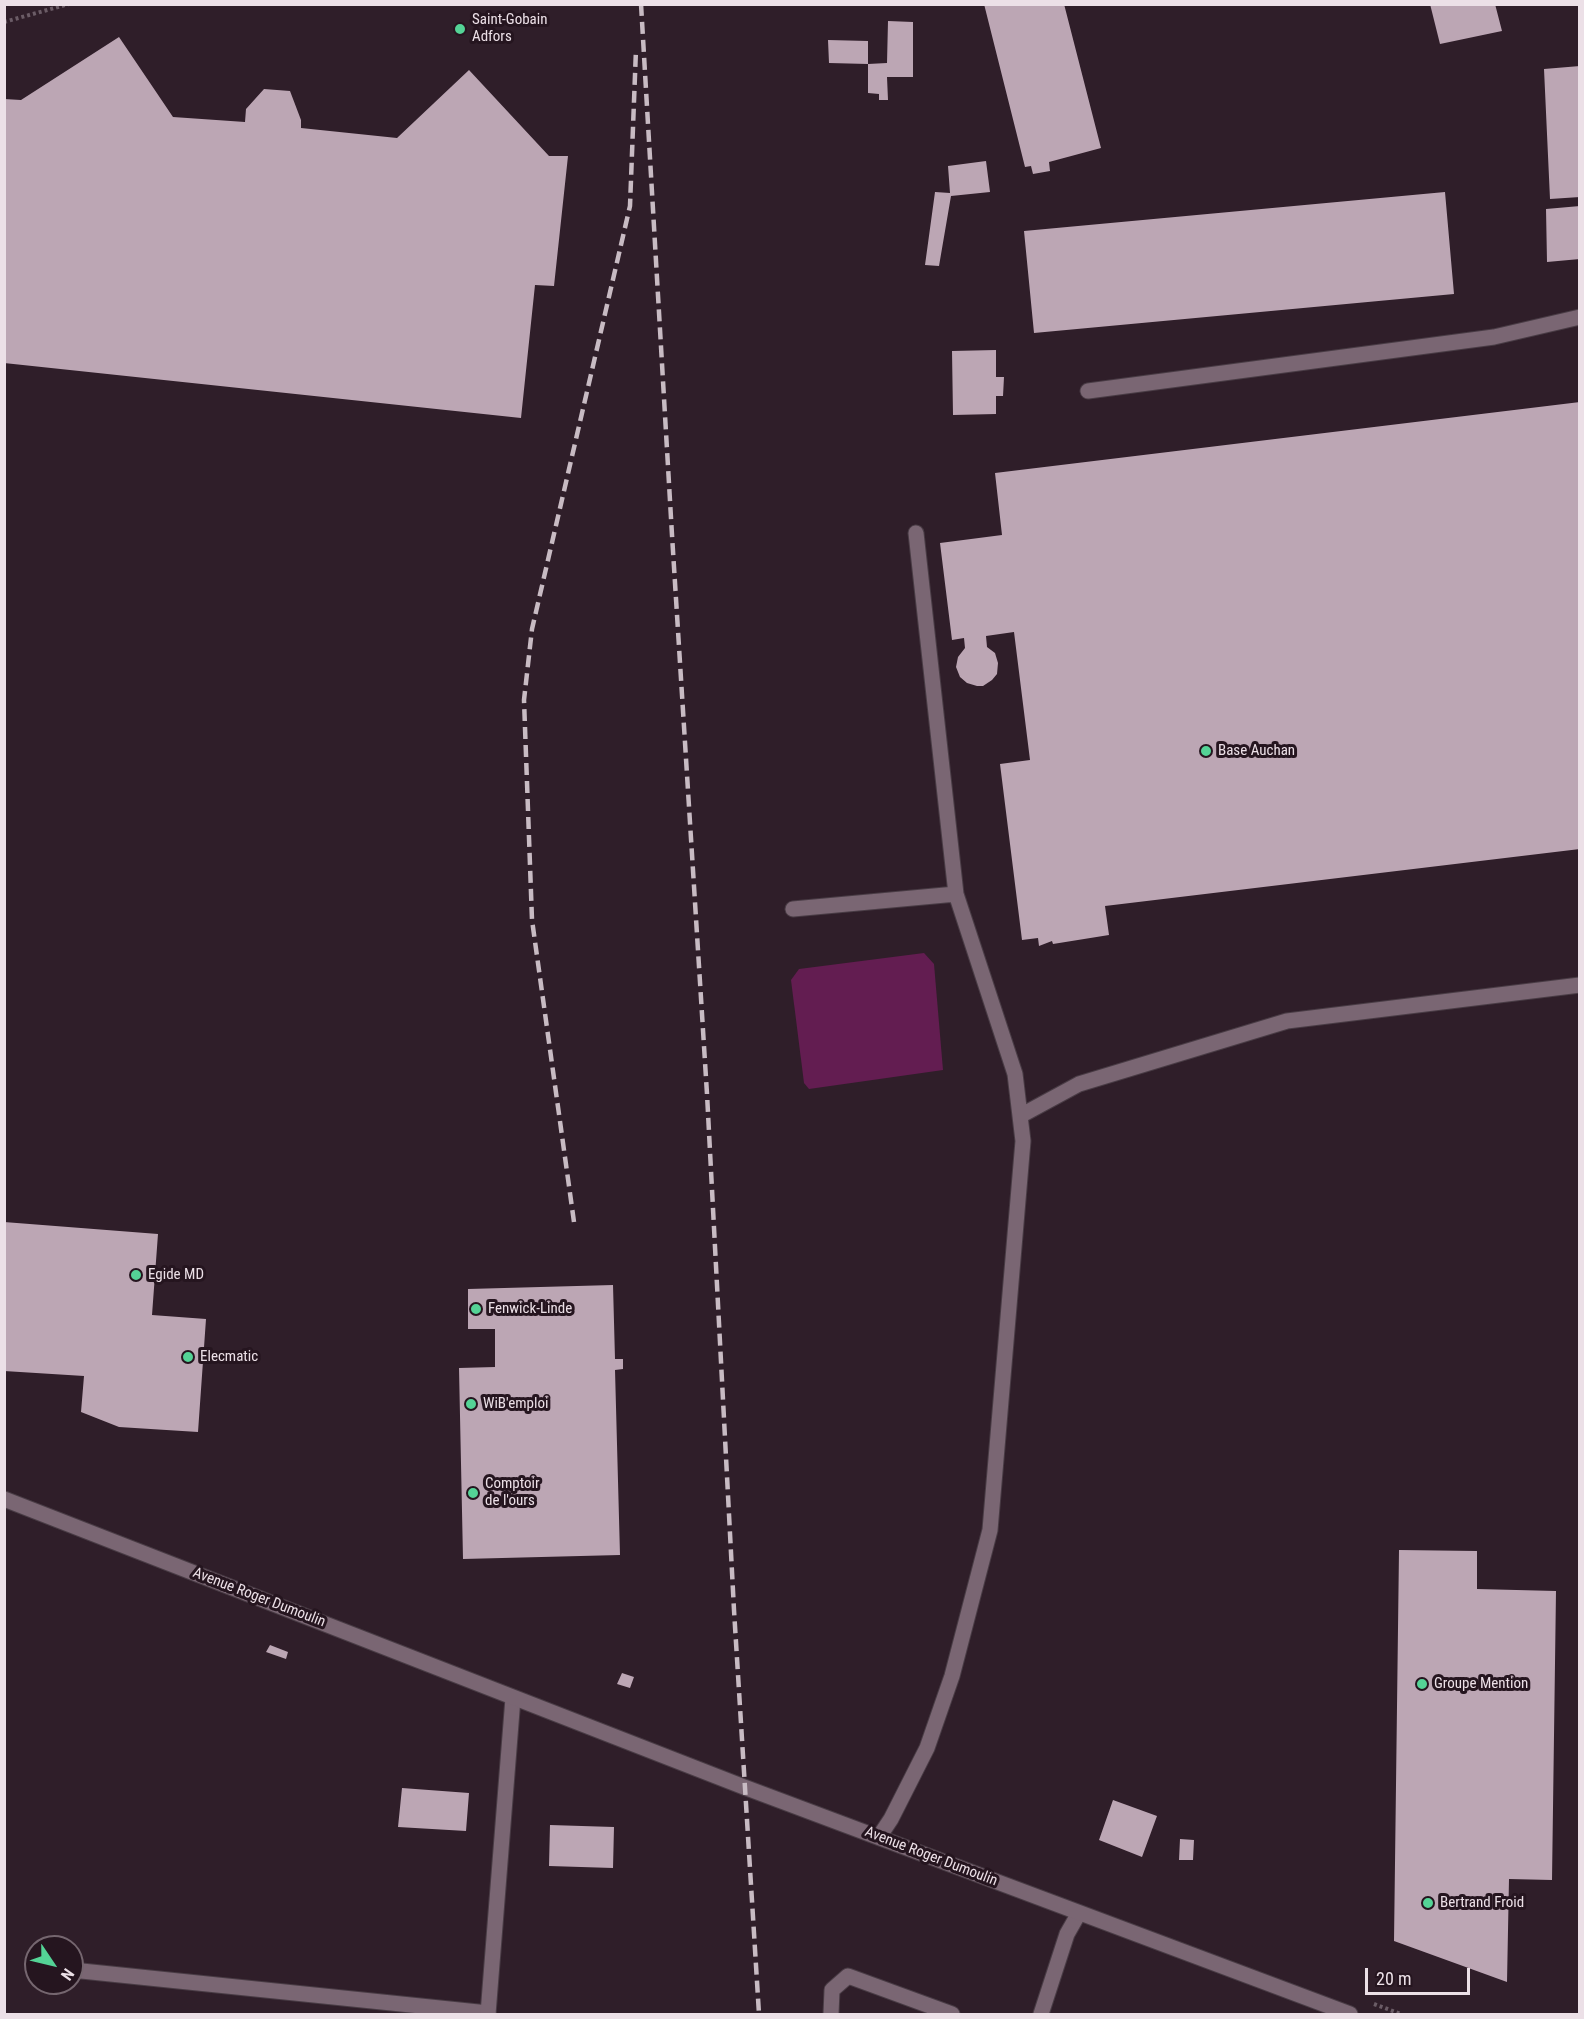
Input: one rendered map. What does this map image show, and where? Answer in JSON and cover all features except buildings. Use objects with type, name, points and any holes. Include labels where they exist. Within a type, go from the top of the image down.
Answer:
[{"type":"main road","points":[[1088,391],[1494,336],[1580,317]]},
{"type":"main road","points":[[879,1837],[891,1819],[927,1748],[952,1676],[990,1530],[1023,1141],[1016,1074],[956,894],[916,532]]},
{"type":"main road","points":[[793,909],[956,894]]},
{"type":"main road","points":[[1020,1116],[1079,1084],[1287,1021],[1580,985]]},
{"type":"main road","name":"Avenue Roger Dumoulin","points":[[4,1499],[513,1698],[1350,2014]]},
{"type":"main road","points":[[84,1971],[488,2014],[513,1698]]},
{"type":"main road","points":[[1041,2014],[1067,1934],[1079,1913]]},
{"type":"main road","points":[[831,2014],[832,1990],[848,1976],[952,2014]]},
{"type":"path","points":[[4,22],[69,4]]},
{"type":"shaded area","points":[[924,953],[934,964],[943,1070],[809,1089],[804,1083],[791,980],[799,969]]},
{"type":"railway","points":[[641,4],[707,1094],[734,1610],[759,2014]]},
{"type":"railway","points":[[574,1222],[532,920],[524,700],[532,629],[630,206],[636,49]]},
{"type":"place","name":"Saint-Gobain Adfors","points":[[460,29]]},
{"type":"place","name":"Base Auchan","points":[[1206,751]]},
{"type":"place","name":"Egide MD","points":[[136,1275]]},
{"type":"place","name":"Fenwick-Linde","points":[[476,1309]]},
{"type":"place","name":"Elecmatic","points":[[188,1357]]},
{"type":"place","name":"WiB'emploi","points":[[471,1404]]},
{"type":"place","name":"Comptoir de l'ours","points":[[473,1493]]},
{"type":"place","name":"Groupe Mention","points":[[1422,1684]]},
{"type":"place","name":"Bertrand Froid","points":[[1428,1903]]}]
